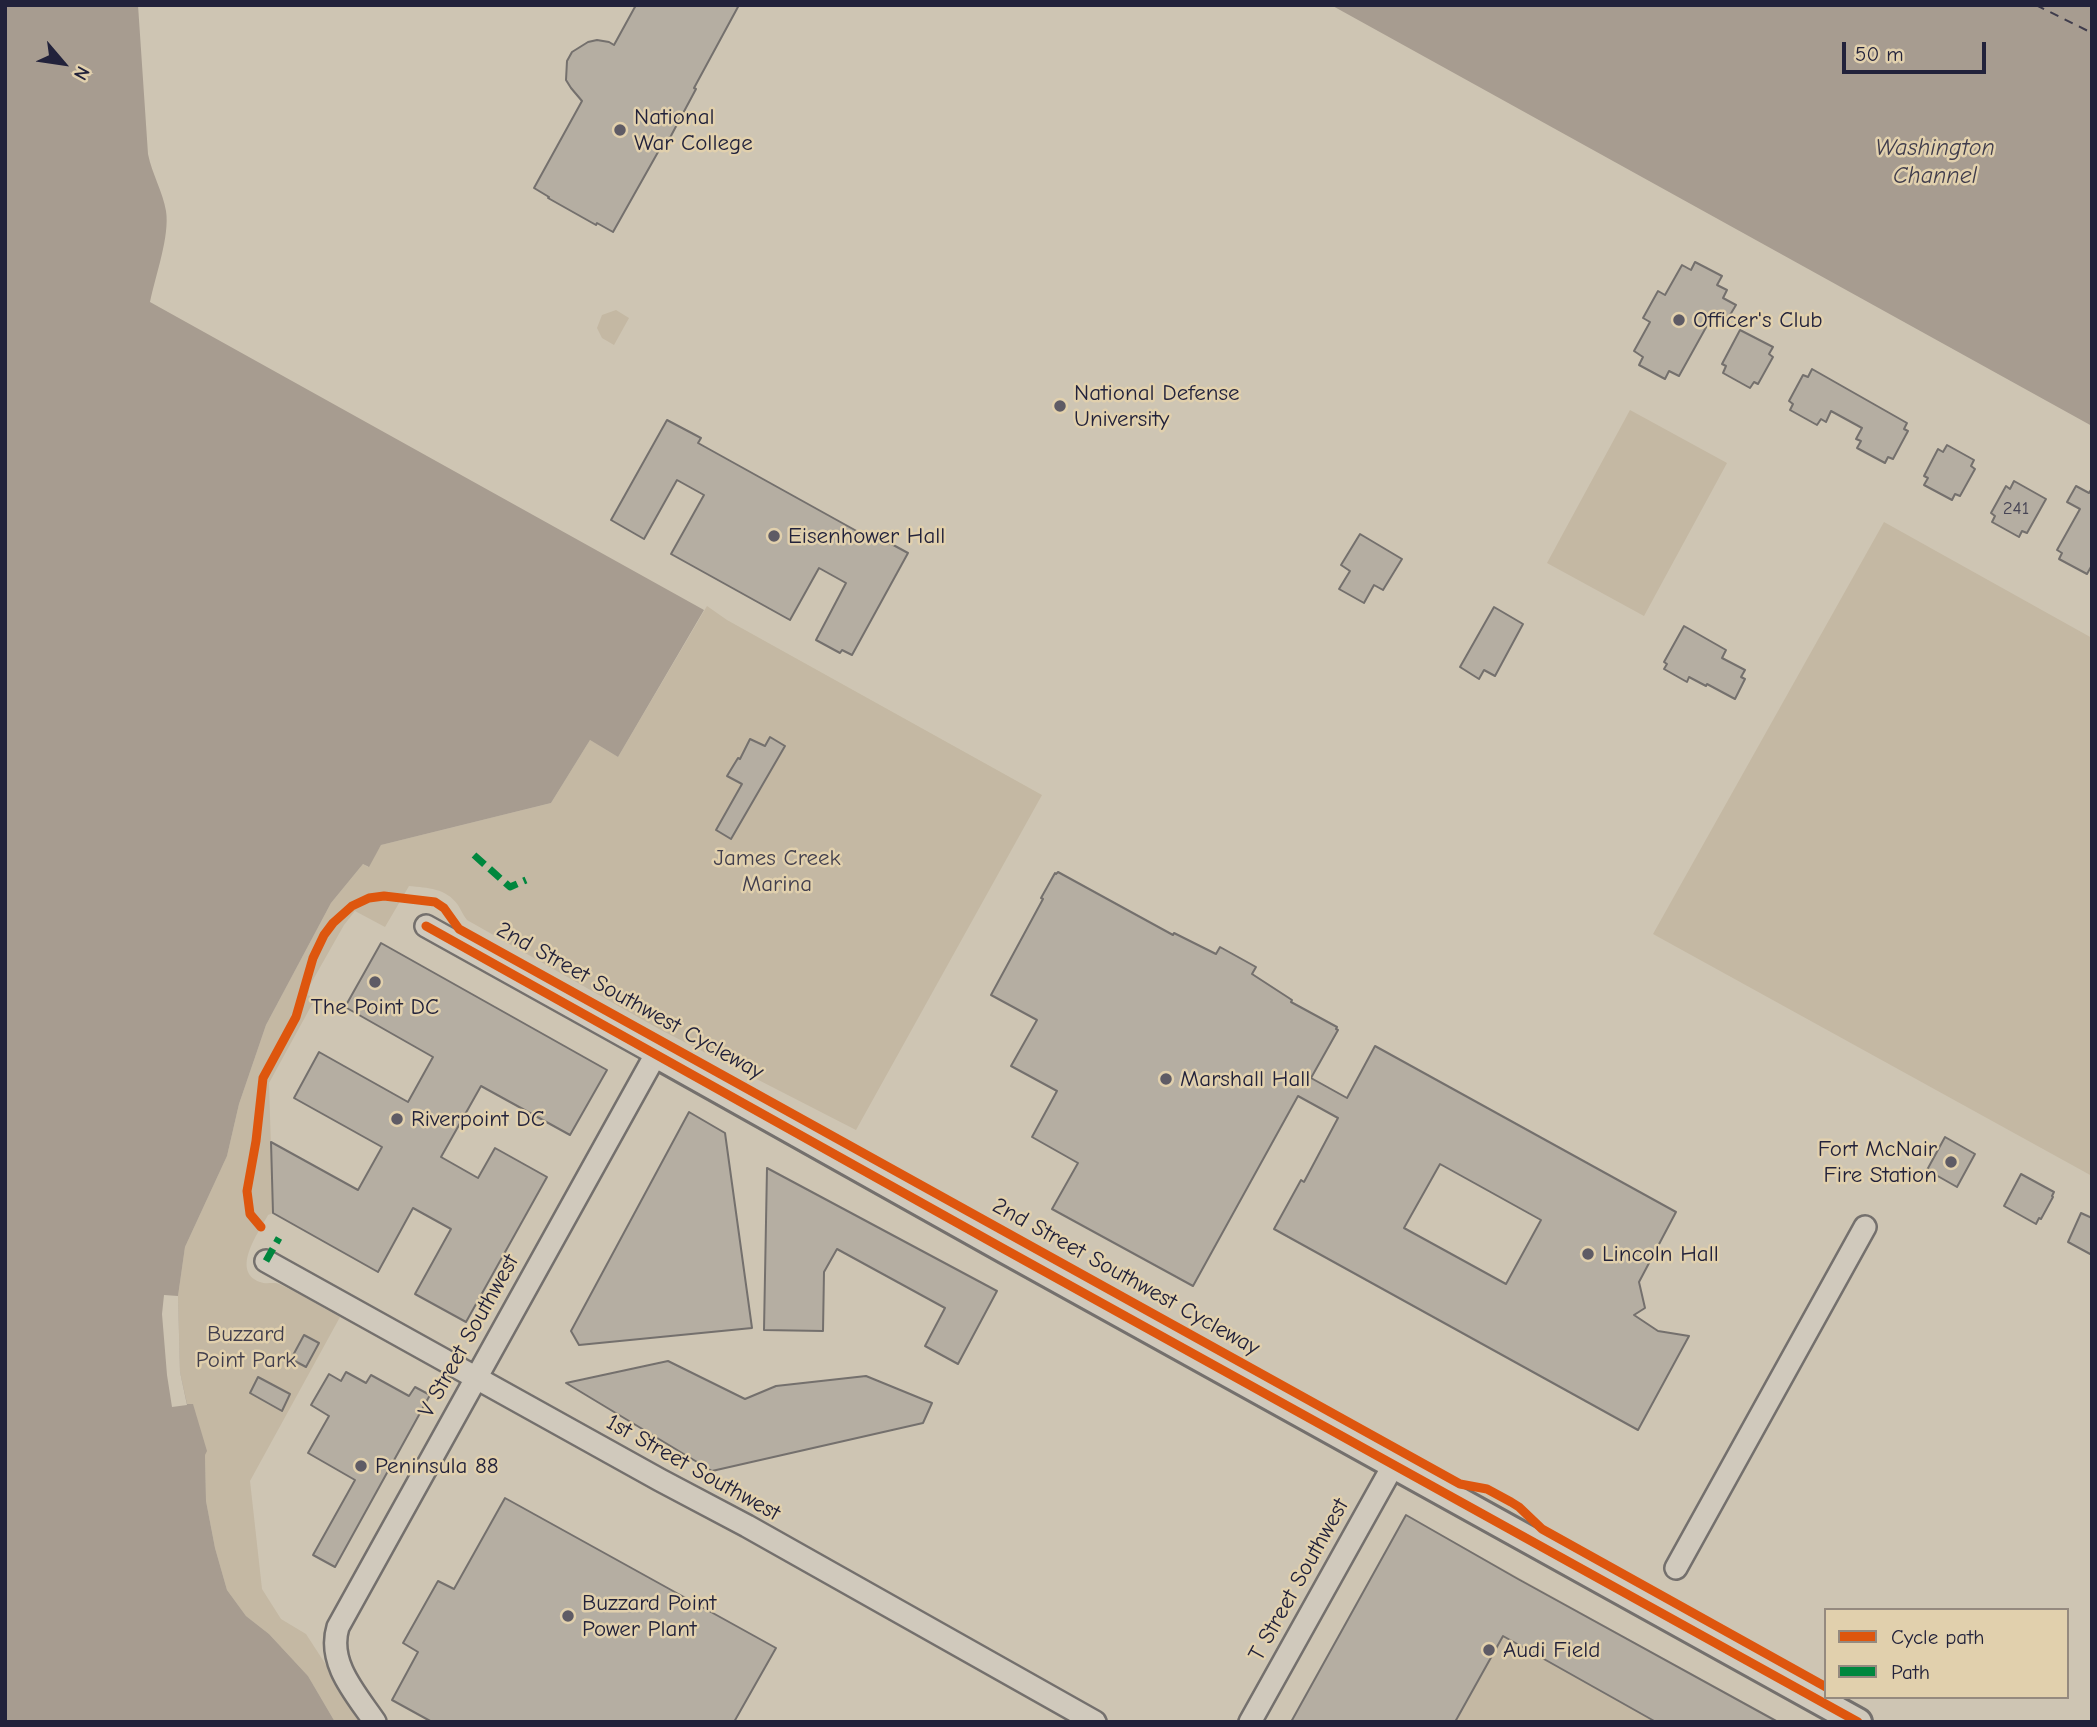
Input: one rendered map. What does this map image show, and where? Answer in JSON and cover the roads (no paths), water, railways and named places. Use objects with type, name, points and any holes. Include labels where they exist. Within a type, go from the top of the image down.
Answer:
[{"type":"street","points":[[426,926],[1004,1250],[1858,1722]]},
{"type":"street","name":"V Street Southwest","points":[[375,1722],[344,1675],[335,1646],[338,1627],[656,1054]]},
{"type":"street","points":[[1676,1568],[1865,1227]]},
{"type":"street","name":"1st Street Southwest","points":[[266,1261],[747,1526],[1095,1722]]},
{"type":"street","name":"T Street Southwest","points":[[1250,1722],[1394,1464]]},
{"type":"water","points":[[5,5],[138,5],[148,154],[165,204],[167,221],[150,302],[704,610],[618,757],[590,740],[551,803],[381,845],[369,867],[363,864],[331,903],[266,1025],[239,1104],[227,1156],[185,1247],[178,1296],[180,1372],[187,1404],[193,1404],[207,1451],[206,1501],[227,1590],[246,1616],[269,1634],[308,1676],[335,1722],[5,1722]]},
{"type":"water","name":"Washington Channel","points":[[1331,5],[2092,5],[2092,426]]},
{"type":"place","name":"National War College","points":[[620,130]]},
{"type":"place","name":"Officer's Club","points":[[1679,320]]},
{"type":"place","name":"National Defense University","points":[[1060,406]]},
{"type":"place","name":"Eisenhower Hall","points":[[774,536]]},
{"type":"place","name":"The Point DC","points":[[375,982]]},
{"type":"place","name":"Marshall Hall","points":[[1166,1079]]},
{"type":"place","name":"Riverpoint DC","points":[[397,1119]]},
{"type":"place","name":"Fort McNair Fire Station","points":[[1951,1162]]},
{"type":"place","name":"Lincoln Hall","points":[[1588,1254]]},
{"type":"place","name":"Peninsula 88","points":[[361,1466]]},
{"type":"place","name":"Buzzard Point Power Plant","points":[[568,1616]]},
{"type":"place","name":"Audi Field","points":[[1489,1650]]},
{"type":"park label","name":"James Creek Marina","points":[[777,871]]},
{"type":"park label","name":"Buzzard Point Park","points":[[246,1347]]}]
